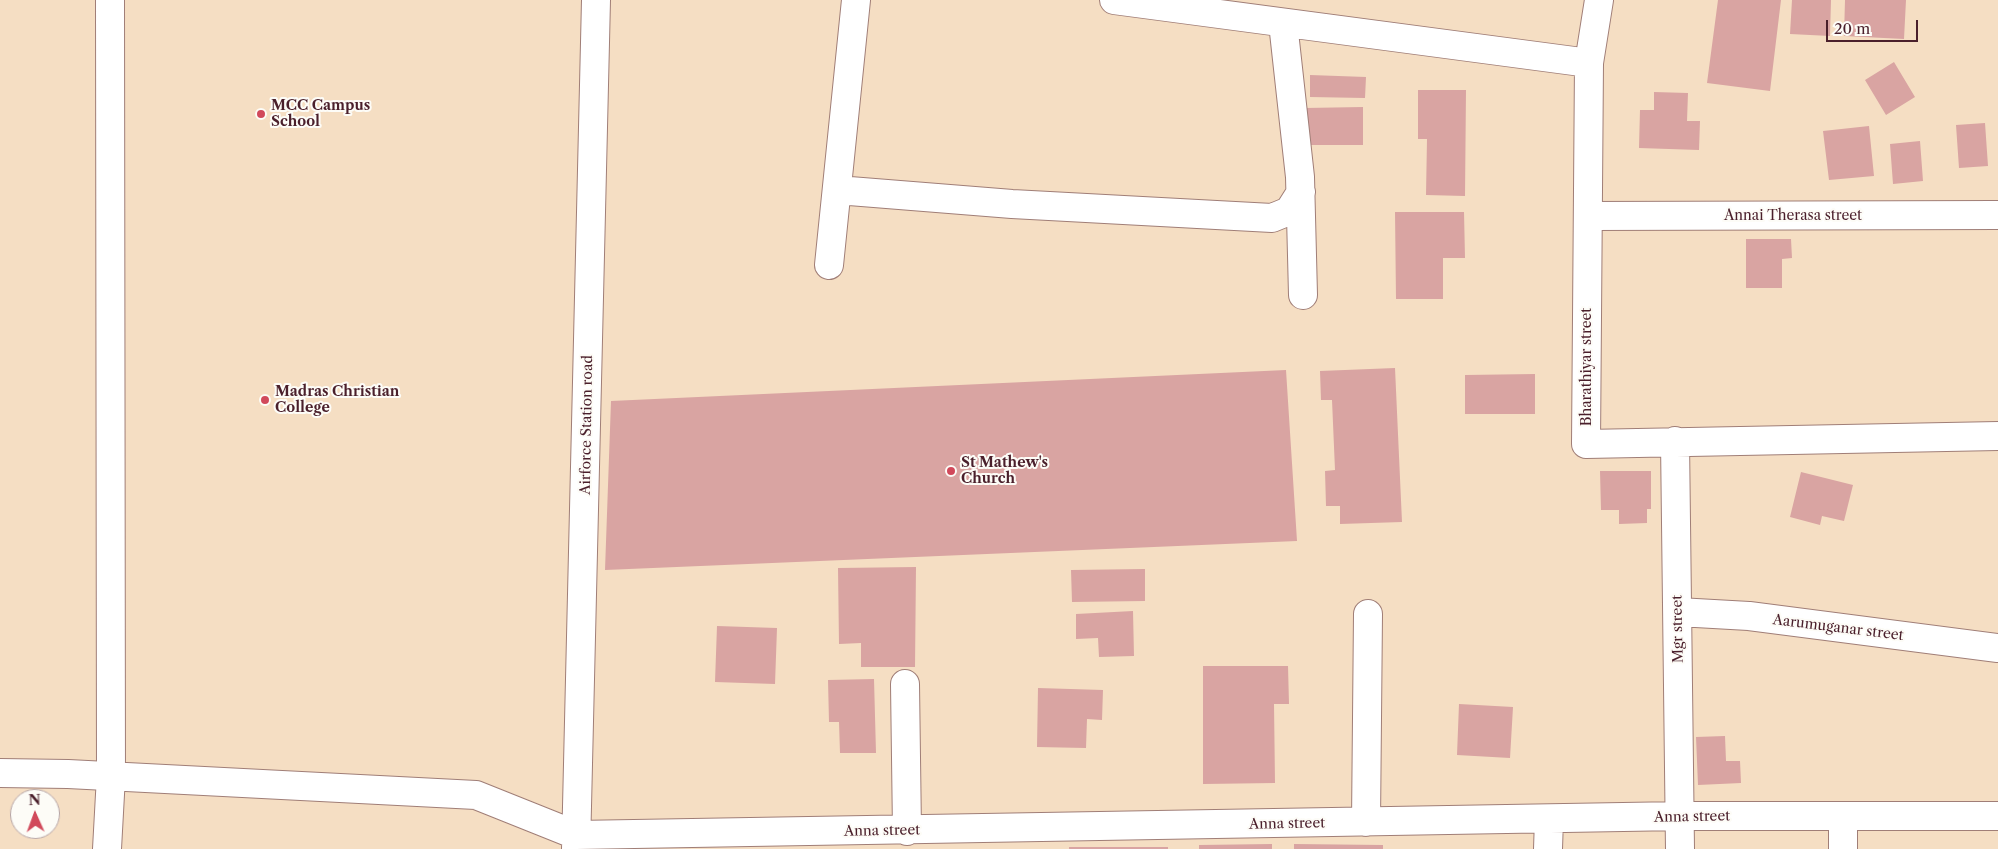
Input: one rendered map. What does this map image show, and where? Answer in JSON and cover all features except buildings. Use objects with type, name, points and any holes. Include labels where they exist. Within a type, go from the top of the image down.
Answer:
[{"type":"street","points":[[107,849],[111,776],[110,0]]},
{"type":"street","name":"Airforce Station road","points":[[576,842],[596,0]]},
{"type":"street","points":[[829,265],[856,0]]},
{"type":"street","points":[[1114,0],[1589,63]]},
{"type":"street","name":"Bharathiyar street","points":[[1599,0],[1589,63],[1586,444],[1998,436]]},
{"type":"street","points":[[1283,23],[1301,192],[1303,295]]},
{"type":"street","points":[[837,190],[1012,204],[1272,218],[1289,210],[1301,192]]},
{"type":"street","name":"Annai Therasa street","points":[[1588,216],[1998,216]]},
{"type":"street","name":"Mgr street","points":[[1675,441],[1680,849]]},
{"type":"street","name":"Aarumuganar street","points":[[1678,612],[1748,616],[1998,648]]},
{"type":"street","points":[[1366,822],[1368,614]]},
{"type":"street","points":[[905,684],[907,831]]},
{"type":"street","points":[[0,773],[111,776],[476,795],[576,842]]},
{"type":"street","name":"Anna street","points":[[576,842],[907,831],[1036,839],[1366,822],[1681,816],[1998,816]]},
{"type":"street","points":[[1842,849],[1843,816]]},
{"type":"street","points":[[1548,849],[1549,819]]},
{"type":"place","name":"MCC Campus School","points":[[261,114]]},
{"type":"place","name":"Madras Christian College","points":[[265,400]]},
{"type":"place","name":"St Mathew's Church","points":[[951,471]]}]
